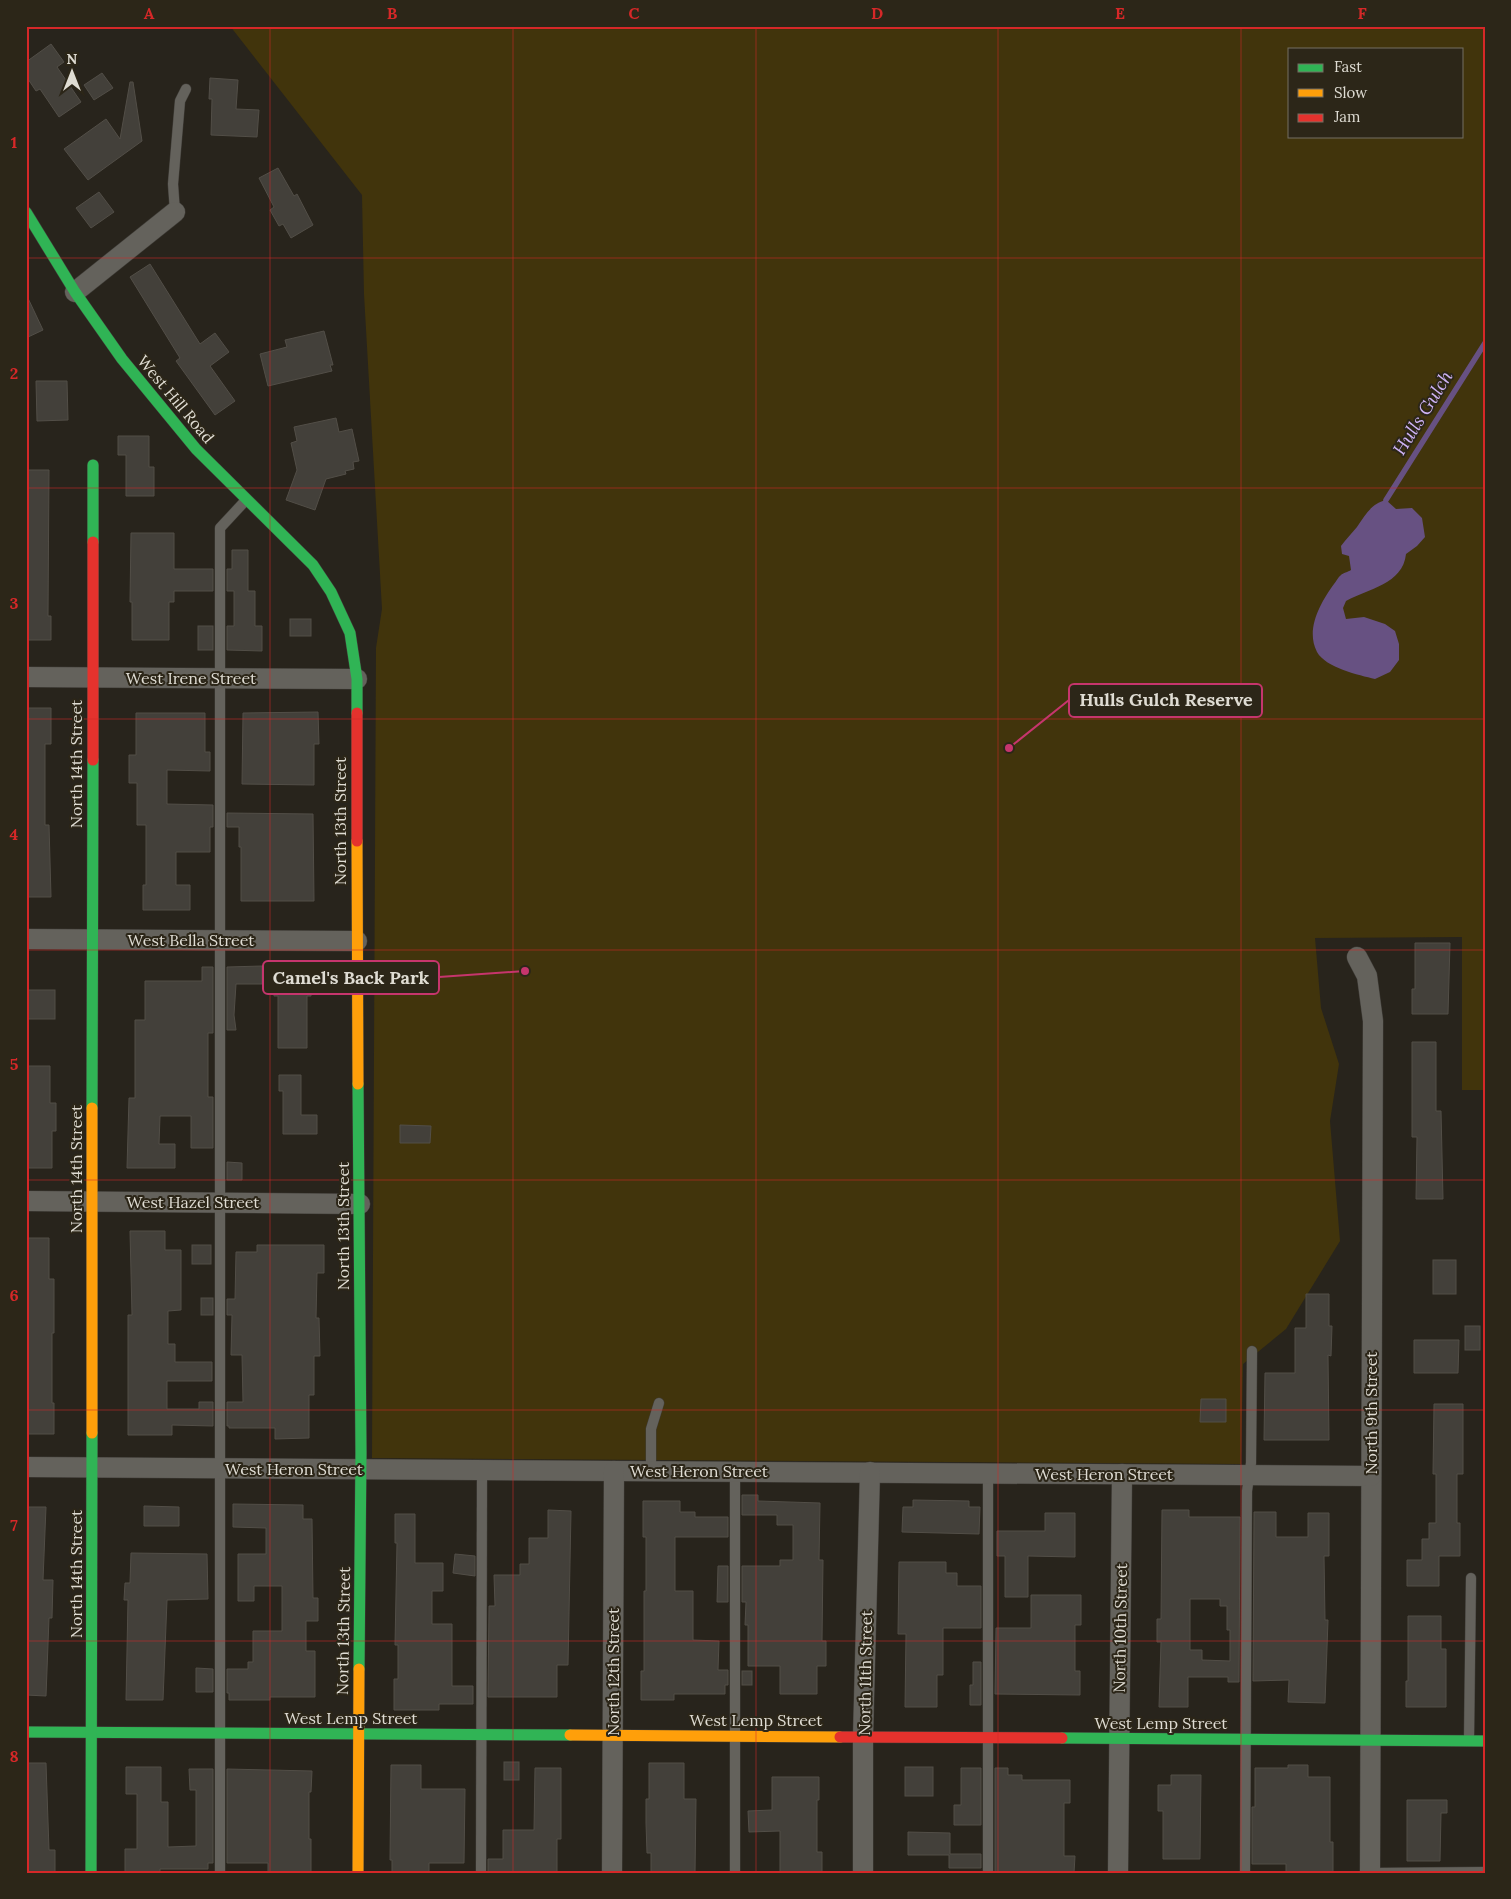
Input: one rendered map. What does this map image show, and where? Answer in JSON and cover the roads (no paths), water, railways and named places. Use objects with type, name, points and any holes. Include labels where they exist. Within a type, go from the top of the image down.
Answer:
[{"type":"street","name":"West Hill Road","points":[[26,212],[76,292],[122,359],[196,449],[313,565],[327,586]]},
{"type":"street","points":[[76,292],[175,212]]},
{"type":"street","name":"North 14th Street","points":[[91,1873],[93,465]]},
{"type":"street","name":"North 13th Street","points":[[327,586],[350,633],[357,679],[361,1469],[358,1873]]},
{"type":"street","name":"West Irene Street","points":[[26,677],[357,679]]},
{"type":"street","name":"West Bella Street","points":[[26,939],[357,941]]},
{"type":"street","name":"North 9th Street","points":[[1357,957],[1367,976],[1372,1021],[1370,1873]]},
{"type":"street","name":"West Hazel Street","points":[[26,1201],[360,1204]]},
{"type":"street","name":"West Heron Street","points":[[26,1467],[1371,1476]]},
{"type":"street","name":"North 12th Street","points":[[612,1873],[614,1471]]},
{"type":"street","name":"North 11th Street","points":[[863,1873],[863,1737],[870,1472]]},
{"type":"street","name":"North 10th Street","points":[[1118,1873],[1122,1474]]},
{"type":"street","name":"West Lemp Street","points":[[26,1732],[1485,1742]]},
{"type":"lane","points":[[175,212],[174,166],[180,100],[186,88]]},
{"type":"lane","points":[[220,1873],[220,528],[246,499]]},
{"type":"lane","points":[[1244,1873],[1248,1475],[1251,1463],[1252,1351]]},
{"type":"lane","points":[[652,1471],[651,1429],[659,1403]]},
{"type":"lane","points":[[481,1873],[482,1470]]},
{"type":"lane","points":[[735,1471],[735,1873]]},
{"type":"lane","points":[[988,1473],[988,1873]]},
{"type":"lane","points":[[1468,1741],[1471,1578]]},
{"type":"lane","points":[[1370,1873],[1485,1872]]},
{"type":"waterway","name":"Hulls Gulch","points":[[1386,500],[1485,343]]},
{"type":"place","name":"Hulls Gulch Reserve","points":[[1009,748]]},
{"type":"place","name":"Camel's Back Park","points":[[525,971]]}]
